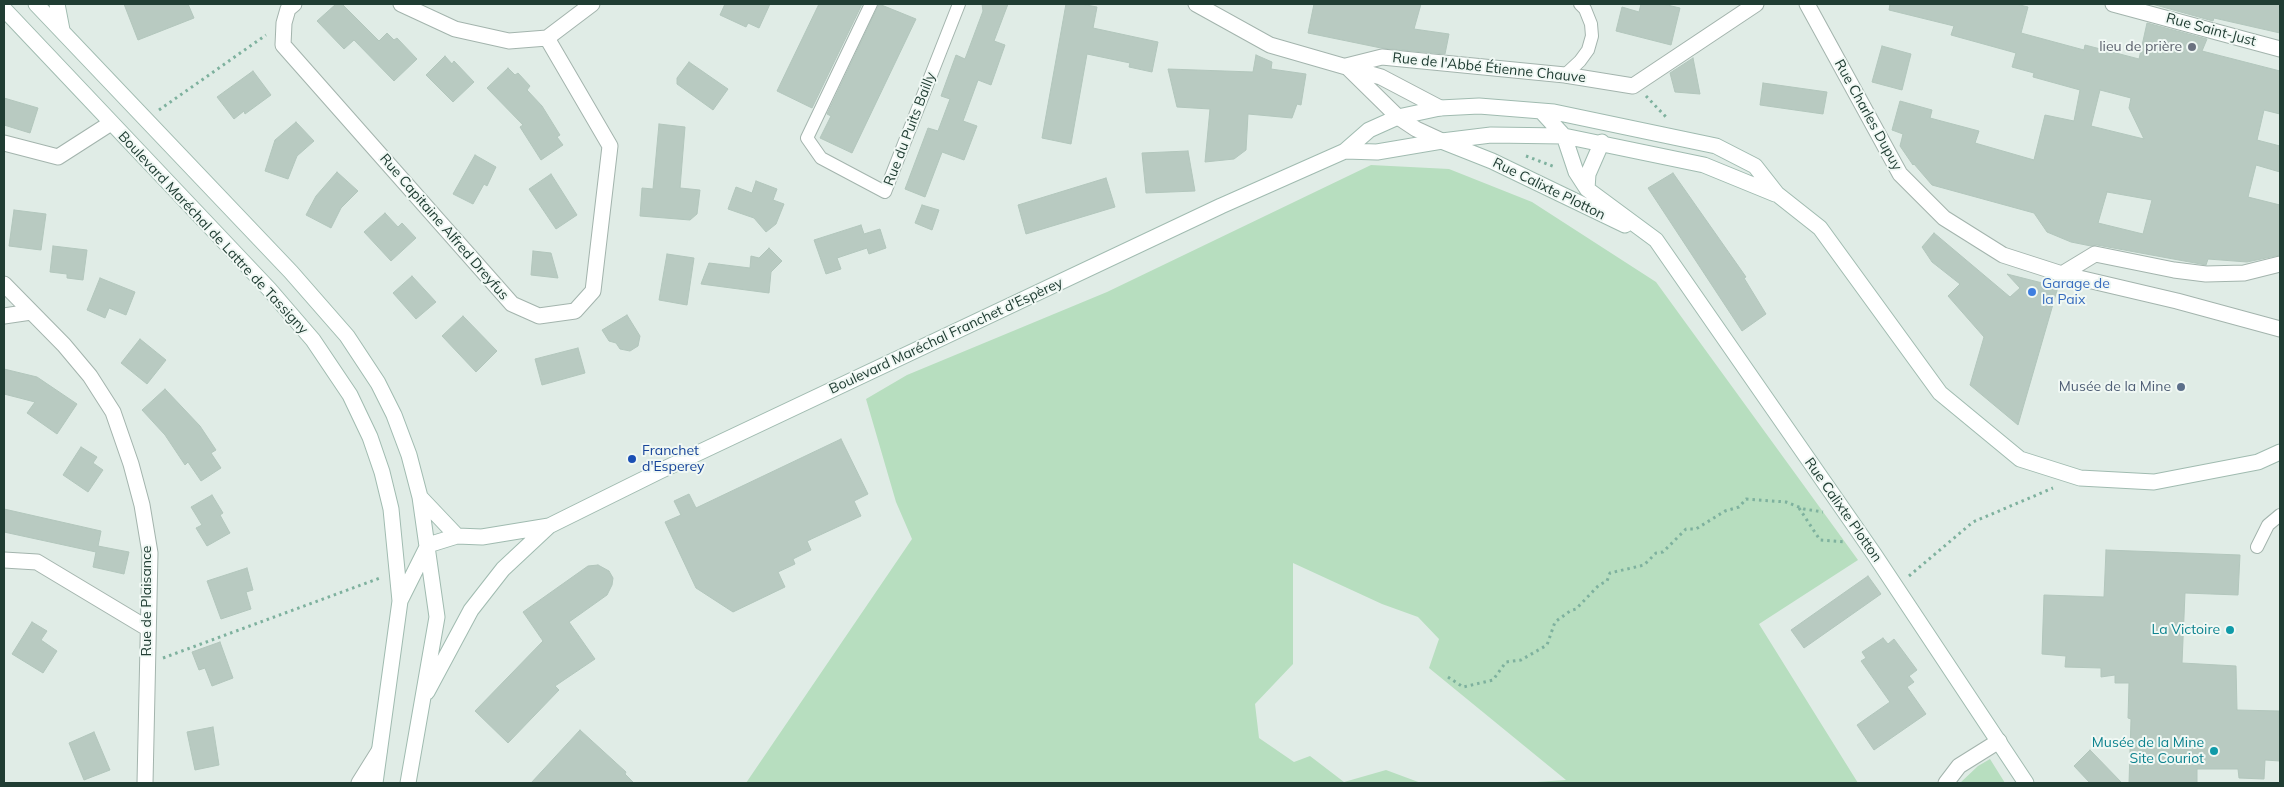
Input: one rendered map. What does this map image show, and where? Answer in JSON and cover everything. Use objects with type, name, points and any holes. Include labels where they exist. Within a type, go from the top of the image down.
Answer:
[{"type":"street","name":"Boulevard Maréchal de Lattre de Tassigny","points":[[36,4],[291,272],[347,336],[378,383],[394,415],[409,456],[420,497]]},
{"type":"street","points":[[58,4],[62,30]]},
{"type":"street","points":[[284,23],[288,10],[294,4]]},
{"type":"street","points":[[401,4],[455,29],[509,41],[547,38],[592,4]]},
{"type":"street","points":[[1196,4],[1270,45],[1381,76],[1440,108]]},
{"type":"street","points":[[1633,86],[1756,4]]},
{"type":"street","name":"Rue Charles Dupuy","points":[[1807,4],[1900,174],[1944,218],[2003,255],[2062,274],[2177,301],[2280,329]]},
{"type":"street","name":"Rue Saint-Just","points":[[2113,4],[2280,49]]},
{"type":"street","name":"Boulevard Maréchal de Lattre de Tassigny","points":[[4,9],[269,289],[313,340],[350,396],[370,437],[382,472],[391,509],[400,601]]},
{"type":"street","name":"Rue Capitaine Alfred Dreyfus","points":[[284,23],[283,44],[512,304],[539,316],[575,311],[593,291],[610,146],[547,38]]},
{"type":"street","name":"Rue de l'Abbé Étienne Chauve","points":[[1346,66],[1382,57],[1565,75],[1633,86]]},
{"type":"street","name":"Rue Calixte Plotton","points":[[1346,66],[1398,117],[1416,129],[1492,161],[1656,240]]},
{"type":"street","name":"Boulevard Maréchal Franchet d'Espèrey","points":[[549,526],[660,471],[1221,206],[1345,151],[1369,130],[1398,117],[1440,108],[1479,106],[1541,111],[1689,140],[1716,146],[1755,166],[1777,194],[1820,228],[1940,393],[2020,459],[2077,477],[2154,482],[2258,462],[2280,452]]},
{"type":"street","name":"Rue Calixte Plotton","points":[[1541,111],[1564,136],[1576,172],[1587,189],[1656,240],[1874,554],[2026,783]]},
{"type":"street","points":[[4,143],[58,157],[111,124]]},
{"type":"street","name":"Boulevard Maréchal Franchet d'Espèrey","points":[[1345,151],[1377,152],[1491,135],[1564,136],[1602,142],[1704,165],[1777,194]]},
{"type":"street","name":"Rue Calixte Plotton","points":[[1587,189],[1588,174],[1602,142]]},
{"type":"street","points":[[2062,274],[2095,254],[2174,270],[2206,274],[2244,273],[2280,264]]},
{"type":"street","name":"Rue de Plaisance","points":[[4,284],[90,376],[113,412],[133,472],[142,505],[150,553],[144,783]]},
{"type":"street","points":[[4,316],[31,312]]},
{"type":"street","points":[[420,497],[457,536]]},
{"type":"street","points":[[408,783],[420,705],[437,617],[420,497]]},
{"type":"street","points":[[375,783],[400,601],[428,544],[457,536],[482,537],[549,526]]},
{"type":"street","points":[[420,705],[471,610],[503,569],[549,526]]},
{"type":"street","points":[[4,560],[37,562],[147,628]]},
{"type":"street","points":[[1946,783],[1959,766],[1999,742]]},
{"type":"street","points":[[359,783],[379,751]]},
{"type":"lane","name":"Rue du Puits Bailly","points":[[871,4],[807,138],[821,158],[885,192],[959,4]]},
{"type":"lane","points":[[1565,75],[1580,61],[1588,50],[1592,36],[1591,24],[1585,9],[1580,4]]},
{"type":"lane","points":[[2257,547],[2268,525],[2280,515]]},
{"type":"path","points":[[146,118],[284,23]]},
{"type":"path","points":[[1633,86],[1647,97],[1689,140]]},
{"type":"path","points":[[1522,154],[1558,168]]},
{"type":"path","points":[[1905,579],[1973,522],[2077,477]]},
{"type":"path","points":[[1448,677],[1463,687],[1493,680],[1506,662],[1521,660],[1547,645],[1555,622],[1570,611],[1576,610],[1599,585],[1607,581],[1610,573],[1644,565],[1656,553],[1664,552],[1686,529],[1696,529],[1725,511],[1739,507],[1746,499],[1786,502],[1826,513]]},
{"type":"path","points":[[1799,507],[1820,540],[1853,543]]},
{"type":"path","points":[[147,664],[398,572]]},
{"type":"green space","points":[[1371,165],[1449,169],[1532,202],[1656,282],[1858,560],[1759,624],[1858,783],[1522,783],[1566,780],[1429,668],[1439,639],[1418,617],[1382,604],[1293,563],[1293,664],[1255,704],[1259,738],[1294,762],[1310,756],[1344,782],[1386,770],[1421,783],[746,783],[912,539],[896,502],[866,399],[907,375],[1107,292]]},
{"type":"green space","points":[[1990,759],[2005,783],[1960,783],[1978,766]]},
{"type":"building","points":[[124,4],[188,4],[194,18],[138,40]]},
{"type":"building","points":[[336,4],[342,4],[379,41],[387,33],[394,40],[397,38],[417,59],[394,81],[354,40],[344,49],[317,21]]},
{"type":"building","points":[[725,4],[770,4],[759,28],[748,23],[746,27],[720,15]]},
{"type":"building","points":[[819,4],[862,4],[812,108],[777,91]]},
{"type":"building","points":[[879,4],[916,19],[852,153],[820,138],[831,116],[827,114]]},
{"type":"building","points":[[982,4],[1008,4],[994,41],[1005,45],[991,85],[978,80],[963,121],[977,126],[964,160],[942,152],[925,197],[905,189],[928,128],[938,131],[950,99],[941,96],[956,55],[965,59],[983,11]]},
{"type":"building","points":[[1066,4],[1097,7],[1093,28],[1158,42],[1152,72],[1129,67],[1130,63],[1087,54],[1071,144],[1042,138]]},
{"type":"building","points":[[1314,4],[1421,4],[1414,29],[1449,34],[1445,54],[1381,48],[1308,33]]},
{"type":"building","points":[[1641,4],[1663,4],[1680,8],[1671,45],[1616,31],[1622,7],[1639,12]]},
{"type":"building","points":[[1890,4],[2016,4],[2028,7],[2021,33],[2084,50],[2085,45],[2139,59],[2147,23],[2207,39],[2202,51],[2280,71],[2280,114],[2264,110],[2257,140],[2280,146],[2280,172],[2256,165],[2248,197],[2280,205],[2280,255],[2247,262],[2208,259],[2206,265],[2071,242],[2047,232],[2034,213],[1932,185],[1913,165],[1900,146],[1903,134],[1892,130],[1900,101],[1932,110],[1930,118],[1979,131],[1975,143],[2034,160],[2045,115],[2074,121],[2080,90],[2033,77],[2034,73],[2012,67],[2016,53],[1951,35],[1954,26],[1889,10]],"holes":[[[2100,90],[2131,98],[2129,108],[2144,139],[2091,126]],[[2107,192],[2152,200],[2143,234],[2098,223]]]},
{"type":"building","points":[[2152,4],[2280,4],[2280,33],[2214,18],[2213,21]]},
{"type":"building","points":[[1882,46],[1911,54],[1902,90],[1872,82]]},
{"type":"building","points":[[1256,55],[1272,62],[1271,69],[1306,74],[1301,105],[1297,104],[1292,118],[1248,114],[1246,150],[1234,159],[1205,162],[1210,109],[1177,107],[1168,69],[1253,72]]},
{"type":"building","points":[[445,56],[452,64],[454,61],[474,82],[453,102],[426,75]]},
{"type":"building","points":[[1693,58],[1700,94],[1675,92],[1670,73]]},
{"type":"building","points":[[689,62],[728,89],[713,110],[677,84],[677,78]]},
{"type":"building","points":[[508,68],[515,75],[518,73],[530,86],[527,90],[542,106],[560,135],[557,137],[563,145],[541,160],[520,127],[523,125],[487,88]]},
{"type":"building","points":[[253,71],[271,95],[245,114],[244,111],[234,119],[217,97]]},
{"type":"building","points":[[1763,83],[1827,92],[1823,114],[1760,105]]},
{"type":"building","points":[[4,98],[38,108],[30,133],[4,125]]},
{"type":"building","points":[[296,122],[314,141],[297,156],[288,179],[265,171],[275,140]]},
{"type":"building","points":[[659,124],[685,127],[680,188],[700,190],[697,214],[690,220],[640,216],[642,188],[653,189]]},
{"type":"building","points":[[1188,151],[1195,191],[1146,193],[1142,153]]},
{"type":"building","points":[[475,155],[496,167],[487,186],[484,184],[473,204],[453,194]]},
{"type":"building","points":[[337,172],[358,191],[341,208],[331,228],[306,215],[316,196]]},
{"type":"building","points":[[1673,173],[1746,277],[1744,278],[1766,314],[1742,331],[1648,188]]},
{"type":"building","points":[[551,174],[577,215],[556,229],[529,189]]},
{"type":"building","points":[[1106,178],[1115,207],[1026,234],[1018,205]]},
{"type":"building","points":[[756,181],[777,189],[773,200],[784,204],[776,224],[766,232],[754,218],[728,209],[736,187],[752,193]]},
{"type":"building","points":[[922,205],[939,210],[932,230],[915,223]]},
{"type":"building","points":[[14,210],[46,214],[41,250],[9,246]]},
{"type":"building","points":[[385,213],[398,227],[402,223],[416,238],[391,261],[364,232]]},
{"type":"building","points":[[861,225],[864,234],[880,229],[886,248],[869,254],[867,248],[837,258],[841,269],[826,274],[814,240]]},
{"type":"building","points":[[1934,233],[2010,297],[2020,288],[2007,274],[2058,287],[2018,425],[1970,385],[1984,337],[1948,296],[1960,284],[1932,262],[1922,247]]},
{"type":"building","points":[[53,246],[87,250],[83,280],[67,278],[67,274],[50,272]]},
{"type":"building","points":[[769,248],[782,261],[771,272],[769,293],[701,284],[709,263],[750,268],[751,256],[759,258]]},
{"type":"building","points":[[533,251],[551,253],[558,278],[531,275]]},
{"type":"building","points":[[667,254],[694,258],[687,305],[659,300]]},
{"type":"building","points":[[412,276],[436,302],[416,319],[393,293]]},
{"type":"building","points":[[100,278],[135,292],[126,315],[109,308],[105,318],[87,310]]},
{"type":"building","points":[[627,315],[640,336],[638,346],[630,351],[620,349],[616,343],[609,341],[602,330]]},
{"type":"building","points":[[463,316],[497,351],[476,372],[442,336]]},
{"type":"building","points":[[140,339],[166,360],[147,384],[121,363]]},
{"type":"building","points":[[578,348],[585,373],[542,385],[535,359]]},
{"type":"building","points":[[4,369],[37,377],[77,404],[57,434],[27,413],[35,402],[4,394]]},
{"type":"building","points":[[165,389],[200,426],[216,450],[211,453],[221,468],[201,481],[188,462],[185,465],[165,435],[142,410]]},
{"type":"building","points":[[841,439],[868,494],[854,501],[861,516],[807,541],[811,550],[793,559],[795,564],[778,572],[785,587],[733,612],[696,588],[665,522],[681,515],[674,501],[689,494],[696,508]]},
{"type":"building","points":[[81,447],[97,457],[93,463],[103,470],[88,492],[63,475]]},
{"type":"building","points":[[212,495],[223,513],[220,515],[230,533],[207,546],[196,528],[202,525],[191,507]]},
{"type":"building","points":[[4,509],[101,531],[98,546],[129,552],[124,574],[93,567],[96,552],[4,532]]},
{"type":"building","points":[[2106,550],[2240,555],[2238,595],[2185,593],[2182,663],[2236,666],[2237,710],[2279,711],[2280,761],[2265,760],[2264,779],[2239,778],[2238,769],[2197,769],[2197,783],[2129,783],[2131,719],[2128,718],[2129,683],[2115,683],[2115,675],[2101,677],[2101,668],[2065,667],[2066,656],[2042,654],[2044,595],[2104,597]]},
{"type":"building","points":[[598,565],[609,571],[613,578],[607,595],[569,622],[595,659],[555,686],[559,690],[508,743],[475,711],[543,641],[523,612],[588,566]]},
{"type":"building","points":[[247,568],[253,590],[246,592],[251,609],[221,619],[207,581]]},
{"type":"building","points":[[1868,576],[1881,594],[1804,648],[1791,630]]},
{"type":"building","points":[[32,622],[47,631],[41,640],[57,651],[43,673],[12,654]]},
{"type":"building","points":[[1883,638],[1888,644],[1894,639],[1917,670],[1909,676],[1914,682],[1907,687],[1926,714],[1874,750],[1857,725],[1890,702],[1861,661],[1866,658],[1862,652]]},
{"type":"building","points":[[220,642],[233,678],[212,686],[205,668],[199,670],[192,652]]},
{"type":"building","points":[[213,727],[219,765],[195,770],[187,732]]},
{"type":"building","points":[[580,730],[626,772],[625,774],[634,783],[531,783]]},
{"type":"building","points":[[94,732],[110,770],[84,780],[69,743]]},
{"type":"building","points":[[2090,750],[2122,783],[2090,783],[2074,766]]},
{"type":"place","name":"lieu de prière","points":[[2192,47]]},
{"type":"place","name":"Garage de la Paix","points":[[2032,292]]},
{"type":"place","name":"Musée de la Mine","points":[[2181,387]]},
{"type":"place","name":"Franchet d'Esperey","points":[[632,459]]},
{"type":"place","name":"La Victoire","points":[[2230,630]]},
{"type":"place","name":"Musée de la Mine Site Couriot","points":[[2214,751]]}]
